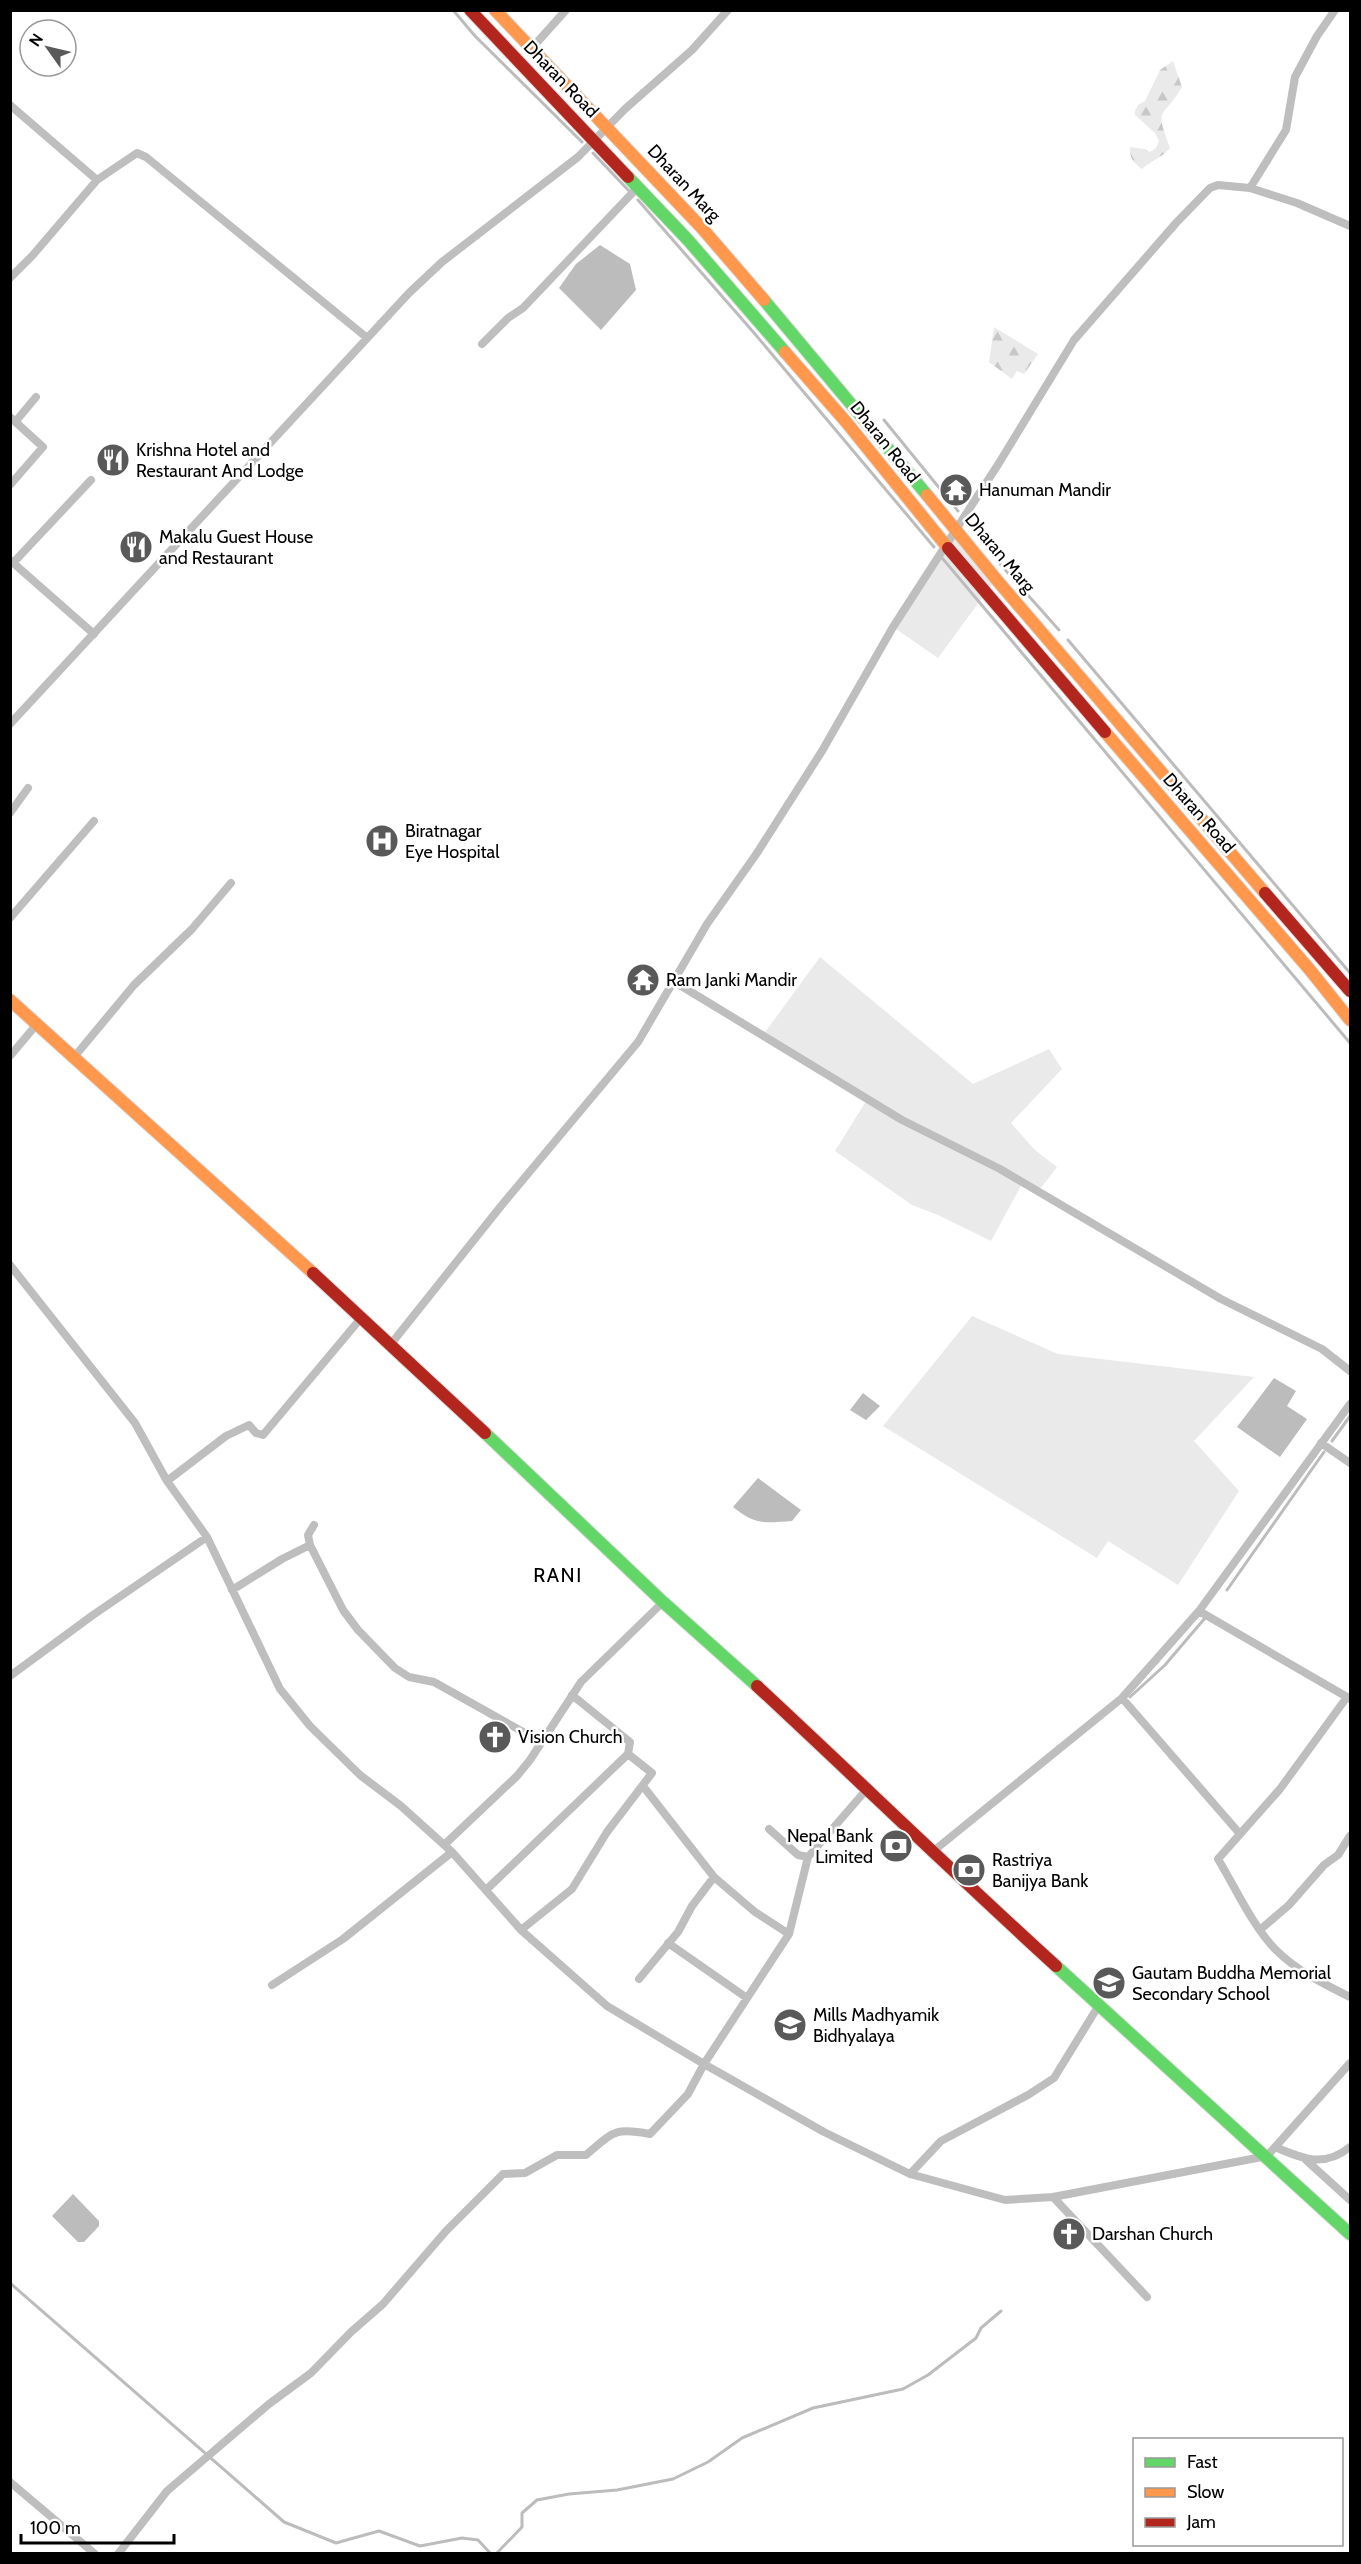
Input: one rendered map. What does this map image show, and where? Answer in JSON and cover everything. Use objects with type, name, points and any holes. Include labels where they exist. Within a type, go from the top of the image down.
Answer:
[{"type":"main road","name":"Dharan Road","points":[[470,10],[709,264],[847,423],[946,544],[1350,1020]]},
{"type":"main road","name":"Dharan Marg","points":[[495,10],[722,252],[1350,991]]},
{"type":"main road","points":[[709,264],[722,252]]},
{"type":"main road","points":[[1107,733],[1120,722]]},
{"type":"main road","points":[[10,1000],[75,1056],[361,1317],[663,1602],[713,1645],[867,1789],[932,1854],[1099,2005],[1271,2152],[1350,2234]]},
{"type":"street","points":[[532,48],[566,10]]},
{"type":"street","points":[[10,724],[366,337],[442,262],[578,157],[625,109],[692,50],[728,10]]},
{"type":"street","points":[[1250,188],[1286,130],[1295,77],[1317,36],[1335,10]]},
{"type":"street","points":[[10,105],[97,180]]},
{"type":"street","points":[[10,278],[32,256],[97,180],[137,153],[146,157],[366,337]]},
{"type":"street","points":[[390,1344],[638,1042],[713,914],[757,853],[818,756],[893,627],[1074,340],[1210,188],[1218,184],[1250,188],[1297,203],[1350,226]]},
{"type":"street","points":[[482,344],[508,318],[523,308],[638,187]]},
{"type":"street","points":[[10,485],[43,447],[13,419],[36,397]]},
{"type":"street","points":[[91,480],[12,562],[94,634]]},
{"type":"street","points":[[10,813],[28,788]]},
{"type":"street","points":[[10,918],[94,821]]},
{"type":"street","points":[[75,1056],[134,985],[192,929],[231,883]]},
{"type":"street","points":[[673,981],[902,1120],[1000,1169],[1221,1299],[1322,1349],[1350,1371]]},
{"type":"street","points":[[10,1056],[37,1024]]},
{"type":"street","points":[[10,1265],[135,1423],[167,1481],[207,1537],[280,1689],[310,1725],[360,1775],[452,1852],[521,1930],[607,2006],[824,2132],[910,2174],[1005,2200],[1053,2197],[1271,2152],[1306,2160],[1339,2157],[1350,2147]]},
{"type":"street","points":[[167,1481],[226,1436],[249,1425],[256,1433],[263,1435],[361,1317]]},
{"type":"street","points":[[932,1854],[1122,1698],[1199,1611],[1350,1404]]},
{"type":"street","points":[[1321,1443],[1350,1463]]},
{"type":"street","points":[[314,1526],[308,1535],[310,1545],[343,1610],[384,1658],[409,1677],[434,1682],[541,1743]]},
{"type":"street","points":[[10,1676],[93,1615],[207,1537]]},
{"type":"street","points":[[232,1590],[282,1559],[310,1545]]},
{"type":"street","points":[[444,1845],[517,1776],[581,1682],[663,1602]]},
{"type":"street","points":[[1199,1611],[1349,1698],[1280,1789],[1218,1859],[1274,1948],[1292,1965],[1350,1997]]},
{"type":"street","points":[[486,1890],[628,1754],[630,1742],[572,1695]]},
{"type":"street","points":[[1122,1698],[1240,1834]]},
{"type":"street","points":[[521,1930],[572,1889],[607,1832],[652,1773],[628,1754]]},
{"type":"street","points":[[643,1786],[714,1877],[755,1912],[789,1934]]},
{"type":"street","points":[[118,2553],[167,2491],[269,2404],[311,2373],[382,2304],[446,2231],[503,2174],[525,2173],[557,2155],[586,2155],[608,2136],[625,2129],[650,2134],[688,2094],[704,2064],[789,1934],[808,1857],[867,1789]]},
{"type":"street","points":[[769,1829],[798,1855],[808,1857]]},
{"type":"street","points":[[1261,1929],[1289,1905],[1324,1865],[1338,1855],[1350,1836]]},
{"type":"street","points":[[272,1985],[343,1939],[452,1852]]},
{"type":"street","points":[[639,1979],[668,1944],[714,1877]]},
{"type":"street","points":[[668,1944],[747,1998]]},
{"type":"street","points":[[910,2174],[941,2141],[1054,2078],[1099,2005]]},
{"type":"street","points":[[1271,2152],[1350,2063]]},
{"type":"street","points":[[1306,2160],[1350,2200]]},
{"type":"street","points":[[1053,2197],[1147,2297]]},
{"type":"street","points":[[10,2482],[95,2553]]},
{"type":"green space","points":[[1173,61],[1182,87],[1162,114],[1161,119],[1170,148],[1142,169],[1133,160],[1130,147],[1150,152],[1156,148],[1159,141],[1155,133],[1135,115],[1135,111],[1138,105],[1145,101],[1160,70]]},
{"type":"green space","points":[[994,327],[1038,354],[1024,374],[1017,371],[1012,379],[989,362]]},
{"type":"green space","points":[[956,530],[996,579],[938,658],[893,627]]},
{"type":"green space","points":[[820,957],[973,1084],[1049,1049],[1062,1069],[1011,1123],[1035,1150],[1057,1167],[1037,1193],[1022,1184],[991,1241],[912,1205],[835,1151],[868,1098],[763,1035]]},
{"type":"green space","points":[[972,1316],[1058,1354],[1254,1377],[1194,1441],[1239,1491],[1178,1585],[1108,1541],[1097,1558],[883,1426]]},
{"type":"shaded area","points":[[600,245],[630,264],[636,290],[601,330],[559,288],[576,264]]},
{"type":"shaded area","points":[[1274,1378],[1296,1391],[1287,1406],[1307,1419],[1280,1457],[1237,1427]]},
{"type":"shaded area","points":[[863,1393],[880,1406],[866,1420],[850,1410]]},
{"type":"shaded area","points":[[758,1478],[801,1510],[792,1521],[760,1522],[733,1507]]},
{"type":"shaded area","points":[[73,2194],[99,2221],[99,2226],[84,2242],[78,2242],[52,2216]]},
{"type":"waterway","points":[[453,10],[475,36],[582,142]]},
{"type":"waterway","points":[[593,153],[630,192]]},
{"type":"waterway","points":[[638,200],[755,334],[934,547]]},
{"type":"waterway","points":[[884,420],[958,511]]},
{"type":"waterway","points":[[970,526],[990,545],[1001,565],[1059,630]]},
{"type":"waterway","points":[[943,559],[1350,1043]]},
{"type":"waterway","points":[[1068,640],[1350,973]]},
{"type":"waterway","points":[[1332,1441],[1350,1416]]},
{"type":"waterway","points":[[1227,1590],[1324,1452]]},
{"type":"waterway","points":[[1130,1697],[1165,1665],[1205,1618]]},
{"type":"waterway","points":[[10,2283],[284,2522],[336,2543],[379,2531],[420,2546],[462,2538],[478,2540],[491,2554]]},
{"type":"waterway","points":[[496,2554],[522,2527],[522,2513],[537,2500],[569,2494],[617,2490],[673,2479],[708,2462],[742,2438],[813,2408],[903,2389],[928,2375],[976,2338],[981,2328],[1001,2311]]},
{"type":"traffic: fast","points":[[628,177],[688,240],[785,352]]},
{"type":"traffic: fast","points":[[764,300],[927,495]]},
{"type":"traffic: fast","points":[[485,1433],[663,1602],[757,1686]]},
{"type":"traffic: fast","points":[[1056,1966],[1350,2234]]},
{"type":"traffic: slow","points":[[495,10],[701,227],[764,300]]},
{"type":"traffic: slow","points":[[785,352],[847,423],[948,548]]},
{"type":"traffic: slow","points":[[927,495],[1265,893]]},
{"type":"traffic: slow","points":[[1105,732],[1310,970],[1350,1020]]},
{"type":"traffic: slow","points":[[10,1000],[313,1273]]},
{"type":"traffic: jam","points":[[470,10],[628,177]]},
{"type":"traffic: jam","points":[[948,548],[1105,732]]},
{"type":"traffic: jam","points":[[1265,893],[1350,991]]},
{"type":"traffic: jam","points":[[313,1273],[485,1433]]},
{"type":"traffic: jam","points":[[757,1686],[1056,1966]]},
{"type":"place","name":"Krishna Hotel and Restaurant And Lodge","points":[[113,460]]},
{"type":"place","name":"Hanuman Mandir","points":[[956,490]]},
{"type":"place","name":"Makalu Guest House and Restaurant","points":[[136,547]]},
{"type":"place","name":"Biratnagar Eye Hospital","points":[[382,841]]},
{"type":"place","name":"Ram Janki Mandir","points":[[643,980]]},
{"type":"place","name":"Vision Church","points":[[495,1737]]},
{"type":"place","name":"Nepal Bank Limited","points":[[896,1846]]},
{"type":"place","name":"Rastriya Banijya Bank","points":[[969,1870]]},
{"type":"place","name":"Gautam Buddha Memorial Secondary School","points":[[1109,1983]]},
{"type":"place","name":"Mills Madhyamik Bidhyalaya","points":[[790,2025]]},
{"type":"place","name":"Darshan Church","points":[[1069,2234]]},
{"type":"district","name":"RANI","points":[[558,1575]]}]
